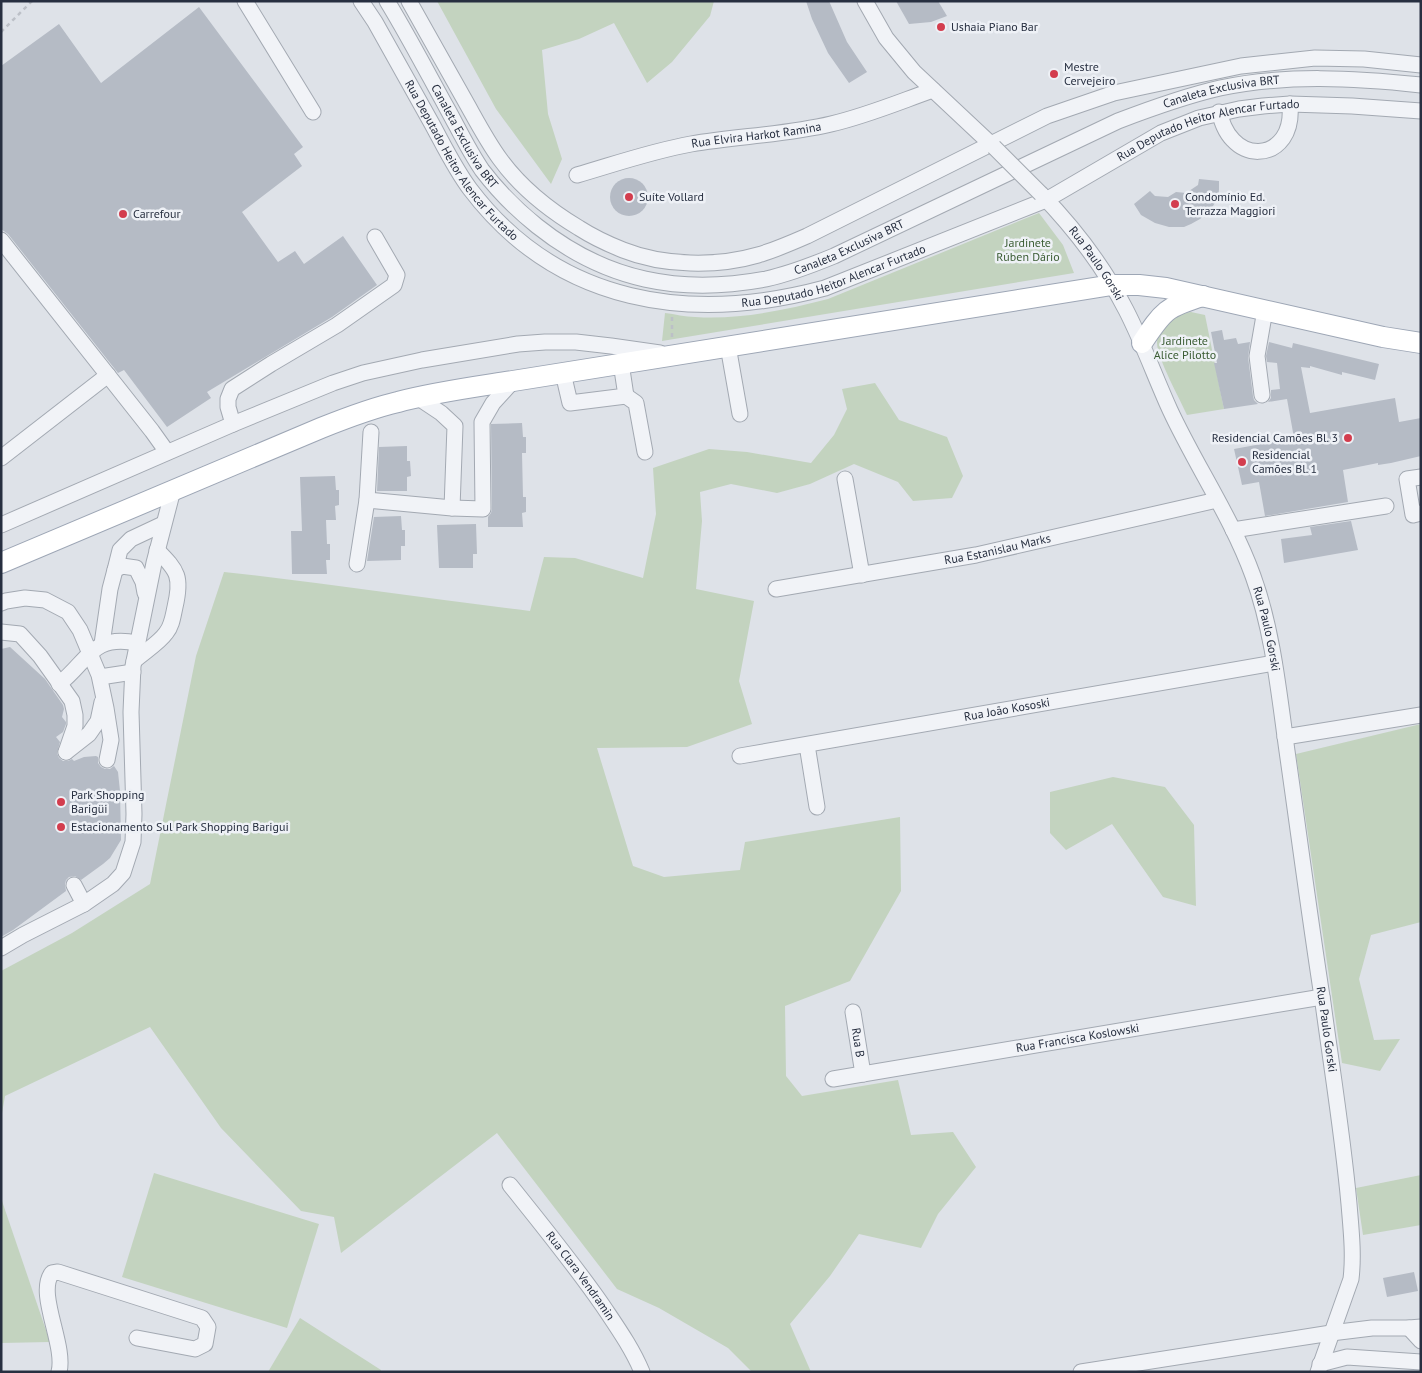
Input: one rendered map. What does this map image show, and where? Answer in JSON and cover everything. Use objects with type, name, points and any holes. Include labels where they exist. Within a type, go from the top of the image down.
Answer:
[{"type":"main road","points":[[1,563],[350,416],[417,397],[513,380],[1112,285],[1166,288],[1383,337],[1421,343]]},
{"type":"main road","points":[[1142,343],[1166,310],[1182,302],[1203,296]]},
{"type":"street","points":[[245,1],[313,112]]},
{"type":"street","name":"Rua Deputado Heitor Alencar Furtado","points":[[361,1],[454,164],[469,188],[491,214],[518,240],[548,262],[583,281],[617,293],[672,303],[699,304],[763,301],[796,296],[818,290],[1043,197],[1161,133],[1219,112],[1290,104],[1421,111]]},
{"type":"street","name":"Canaleta Exclusiva BRT","points":[[387,1],[466,144],[500,193],[542,230],[580,256],[632,277],[666,283],[695,285],[730,284],[767,279],[805,268],[1118,121],[1157,106],[1220,88],[1291,80],[1336,79],[1421,85]]},
{"type":"street","points":[[409,1],[483,132],[500,159],[524,188],[570,223],[596,238],[625,251],[656,259],[692,263],[722,262],[756,256],[784,246],[1048,116],[1091,100],[1135,88],[1241,66],[1307,58],[1340,58],[1421,65]]},
{"type":"street","name":"Rua Paulo Gorski","points":[[865,1],[877,24],[914,72],[992,145],[1043,197],[1085,246],[1112,285],[1142,343],[1178,426],[1217,500],[1253,575],[1260,597],[1274,663],[1344,1150],[1352,1249],[1351,1279],[1319,1368]]},
{"type":"street","name":"Rua Elvira Harkot Ramina","points":[[577,175],[682,146],[830,124],[933,90]]},
{"type":"street","points":[[1219,112],[1225,130],[1244,149],[1256,152],[1267,151],[1284,137],[1289,125],[1290,104]]},
{"type":"street","points":[[233,424],[228,407],[228,399],[232,390],[271,364],[337,325],[394,284],[397,275],[375,237]]},
{"type":"street","points":[[1,240],[167,452]]},
{"type":"street","points":[[1262,394],[1257,356],[1265,310]]},
{"type":"street","points":[[1,525],[233,424],[362,373],[422,360],[499,347],[545,342],[576,342],[672,355]]},
{"type":"street","points":[[728,346],[740,414]]},
{"type":"street","points":[[621,364],[626,396]]},
{"type":"street","points":[[563,373],[570,403],[626,396],[636,403],[645,452]]},
{"type":"street","points":[[1,458],[108,375]]},
{"type":"street","points":[[367,500],[483,509],[482,422],[493,403],[513,380]]},
{"type":"street","points":[[417,397],[441,413],[455,426],[452,508]]},
{"type":"street","points":[[455,426],[482,422]]},
{"type":"street","points":[[357,564],[367,500],[371,432]]},
{"type":"street","points":[[1421,477],[1407,479],[1413,514],[1421,513]]},
{"type":"street","points":[[845,479],[862,575]]},
{"type":"street","points":[[1,948],[84,904],[113,884],[123,873],[133,842],[131,712],[137,643],[163,524],[173,490]]},
{"type":"street","name":"Rua Estanislau Marks","points":[[776,589],[976,555],[1217,500]]},
{"type":"street","points":[[1232,530],[1386,506]]},
{"type":"street","points":[[107,760],[111,740],[96,648],[110,589],[120,550],[131,540],[163,524]]},
{"type":"street","points":[[100,677],[134,666],[166,634],[170,626],[178,592],[178,578],[172,564],[157,550]]},
{"type":"street","points":[[115,570],[122,566],[136,568],[143,582],[146,600]]},
{"type":"street","points":[[1,603],[25,598],[45,600],[68,612],[80,630],[96,648]]},
{"type":"street","points":[[1,632],[20,634],[40,656],[72,701],[75,726],[66,752],[89,734],[98,721],[104,694]]},
{"type":"street","points":[[60,684],[96,648],[114,641],[137,643]]},
{"type":"street","name":"Rua João Kososki","points":[[740,756],[1274,663]]},
{"type":"street","points":[[1285,737],[1421,715]]},
{"type":"street","points":[[807,745],[817,807]]},
{"type":"street","points":[[121,840],[134,814]]},
{"type":"street","points":[[74,885],[84,904]]},
{"type":"street","name":"Rua Francisca Koslowski","points":[[833,1079],[1322,997]]},
{"type":"street","name":"Rua B","points":[[853,1012],[863,1074]]},
{"type":"street","name":"Rua Clara Vendramin","points":[[510,1185],[590,1286],[626,1340],[642,1372]]},
{"type":"street","points":[[59,1372],[61,1364],[58,1344],[47,1296],[48,1277],[52,1273],[58,1272],[202,1318],[208,1327],[205,1344],[195,1349],[138,1338]]},
{"type":"street","points":[[1082,1372],[1372,1328],[1415,1328],[1421,1342]]},
{"type":"street","points":[[1319,1368],[1347,1357],[1421,1362]]},
{"type":"path","points":[[1,32],[32,1]]},
{"type":"path","points":[[672,303],[672,355]]},
{"type":"green space","points":[[437,1],[714,1],[710,16],[672,62],[647,83],[614,23],[579,39],[542,50],[548,114],[562,159],[551,184],[496,109]]},
{"type":"green space","name":"Jardinete Rúben Dário","points":[[1039,213],[1063,245],[1074,273],[662,341],[665,313],[712,318],[746,316],[828,299]]},
{"type":"green space","name":"Jardinete Alice Pilotto","points":[[1191,312],[1205,315],[1224,409],[1187,415],[1165,368],[1158,350],[1157,339],[1160,331],[1170,321],[1177,316]]},
{"type":"green space","points":[[875,383],[899,420],[947,437],[963,476],[952,498],[913,501],[898,482],[854,464],[810,484],[777,493],[731,484],[700,492],[702,521],[696,589],[754,601],[739,681],[752,724],[687,747],[597,748],[633,866],[664,877],[740,870],[745,842],[900,817],[901,891],[850,981],[785,1006],[786,1076],[802,1096],[898,1080],[911,1135],[953,1132],[976,1167],[938,1214],[921,1248],[859,1234],[830,1276],[790,1324],[811,1372],[752,1372],[728,1348],[659,1308],[617,1289],[497,1133],[341,1253],[334,1217],[301,1211],[221,1128],[150,1027],[5,1096],[1,1119],[1,971],[72,933],[150,884],[196,656],[224,572],[530,611],[544,557],[575,558],[643,578],[656,514],[653,468],[709,449],[747,452],[811,463],[834,435],[847,409],[842,389]]},
{"type":"green space","points":[[1421,724],[1421,922],[1371,935],[1359,979],[1374,1040],[1400,1039],[1380,1071],[1342,1063],[1296,754]]},
{"type":"green space","points":[[1113,777],[1165,787],[1194,825],[1196,906],[1163,897],[1112,824],[1066,850],[1050,833],[1050,792]]},
{"type":"green space","points":[[154,1173],[319,1224],[287,1328],[122,1277]]},
{"type":"green space","points":[[1421,1175],[1421,1225],[1363,1235],[1356,1188]]},
{"type":"green space","points":[[1,1198],[50,1342],[1,1343]]},
{"type":"green space","points":[[300,1318],[381,1370],[381,1372],[268,1372]]},
{"type":"building","points":[[806,1],[829,1],[847,42],[867,72],[849,83],[828,53]]},
{"type":"building","points":[[896,1],[938,1],[947,16],[931,22],[909,24]]},
{"type":"building","name":"Carrefour","points":[[199,7],[303,147],[294,154],[302,166],[242,212],[278,262],[295,251],[304,264],[343,236],[377,285],[332,317],[207,392],[211,398],[167,427],[124,370],[118,373],[8,234],[1,229],[1,66],[59,24],[101,83]]},
{"type":"building","name":"Suíte Vollard","points":[[629,178],[643,183],[648,197],[643,211],[629,216],[615,211],[610,197],[615,183]]},
{"type":"building","name":"Condomínio Ed. Terrazza Maggiori","points":[[1199,179],[1219,181],[1218,198],[1200,219],[1184,227],[1169,227],[1155,223],[1141,215],[1134,204],[1150,191],[1155,196],[1168,197],[1176,192],[1186,193],[1198,185]]},
{"type":"building","points":[[1222,330],[1224,340],[1236,338],[1238,344],[1250,342],[1248,357],[1253,396],[1258,404],[1224,409],[1214,363],[1217,363],[1211,332]]},
{"type":"building","points":[[1269,342],[1292,348],[1293,343],[1379,364],[1375,380],[1342,372],[1342,375],[1310,366],[1310,368],[1301,367],[1310,413],[1395,398],[1399,422],[1421,418],[1421,456],[1391,463],[1378,465],[1378,463],[1343,470],[1348,502],[1265,516],[1259,482],[1242,485],[1234,449],[1294,438],[1287,399],[1268,402],[1271,398],[1271,390],[1280,389],[1277,363],[1267,362],[1266,356]]},
{"type":"building","points":[[522,423],[523,437],[526,437],[526,453],[522,453],[523,497],[526,497],[526,512],[522,513],[523,527],[488,527],[488,517],[492,509],[491,424]]},
{"type":"building","points":[[407,446],[407,461],[410,461],[411,476],[407,477],[407,491],[377,491],[379,447]]},
{"type":"building","points":[[335,476],[336,490],[339,490],[339,505],[335,506],[336,520],[326,520],[327,544],[330,544],[330,560],[326,560],[327,574],[292,574],[291,531],[302,531],[300,477]]},
{"type":"building","points":[[401,516],[402,530],[405,530],[405,546],[401,546],[401,560],[367,561],[374,517]]},
{"type":"building","points":[[1351,521],[1358,550],[1284,563],[1281,539],[1312,535],[1310,527]]},
{"type":"building","points":[[476,524],[477,554],[473,554],[473,568],[439,568],[437,525]]},
{"type":"building","name":"Estacionamento Sul Park Shopping Barigui","points":[[10,647],[45,679],[63,705],[62,717],[66,724],[63,732],[56,737],[60,742],[57,753],[59,758],[63,761],[72,759],[74,761],[84,757],[96,756],[101,767],[110,769],[114,766],[118,772],[121,840],[110,858],[103,864],[81,880],[75,876],[69,877],[65,884],[66,891],[1,937],[1,649]]},
{"type":"building","points":[[1414,1272],[1418,1291],[1387,1297],[1383,1278]]},
{"type":"place","name":"Ushaia Piano Bar","points":[[941,27]]},
{"type":"place","name":"Mestre Cervejeiro","points":[[1054,74]]},
{"type":"place","name":"Suíte Vollard","points":[[629,197]]},
{"type":"place","name":"Condomínio Ed. Terrazza Maggiori","points":[[1175,204]]},
{"type":"place","name":"Carrefour","points":[[123,214]]},
{"type":"place","name":"Residencial Camões Bl. 3","points":[[1348,438]]},
{"type":"place","name":"Residencial Camões Bl. 1","points":[[1242,462]]},
{"type":"place","name":"Park Shopping Barigüi","points":[[61,802]]},
{"type":"place","name":"Estacionamento Sul Park Shopping Barigui","points":[[61,827]]}]
